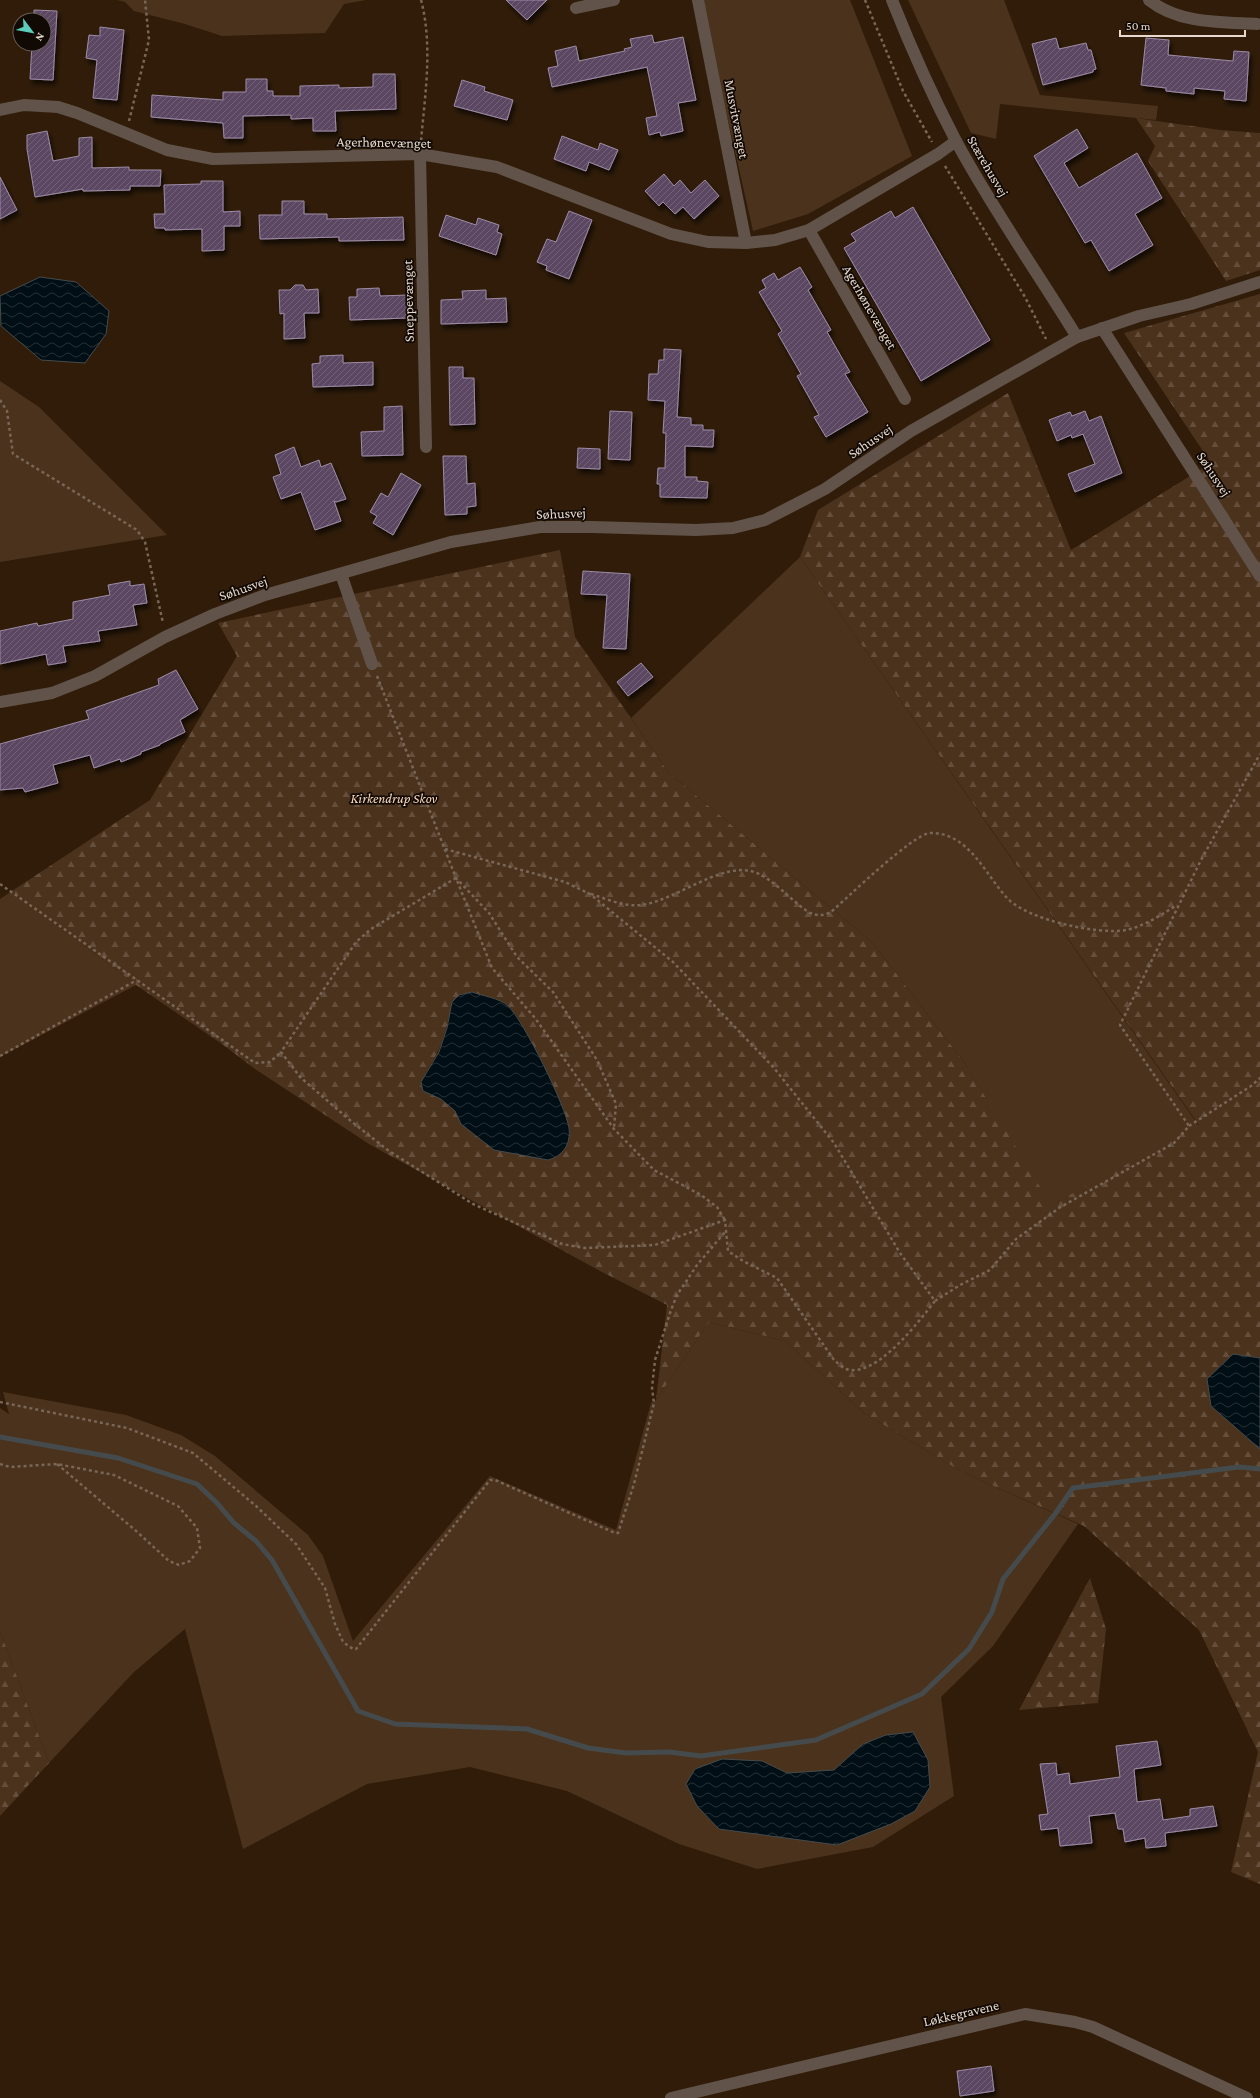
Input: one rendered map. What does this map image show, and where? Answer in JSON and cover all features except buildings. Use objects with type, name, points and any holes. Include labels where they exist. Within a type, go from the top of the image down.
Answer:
[{"type":"street","points":[[576,8],[614,0]]},
{"type":"street","name":"Musvitvænget","points":[[698,0],[746,243]]},
{"type":"street","name":"Stærehusvej","points":[[892,0],[918,64],[956,141],[987,194],[1077,337]]},
{"type":"street","points":[[1149,0],[1161,10],[1188,18],[1202,21],[1257,24]]},
{"type":"street","name":"Agerhønevænget","points":[[0,110],[24,105],[58,107],[77,113],[167,150],[213,158],[420,154],[497,167],[671,234],[708,242],[746,243],[775,240],[809,230],[938,154],[956,141]]},
{"type":"street","name":"Sneppevænget","points":[[420,154],[426,447]]},
{"type":"street","name":"Agerhønevænget","points":[[809,230],[905,400]]},
{"type":"street","name":"Søhusvej","points":[[0,702],[52,693],[95,676],[165,637],[215,614],[265,595],[451,542],[540,527],[696,530],[733,528],[765,520],[825,489],[911,431],[958,403],[1053,352],[1077,337],[1102,328],[1260,282]]},
{"type":"street","name":"Søhusvej","points":[[1102,328],[1260,576]]},
{"type":"street","points":[[341,574],[372,664]]},
{"type":"street","name":"Løkkegravene","points":[[671,2098],[1025,2014],[1075,2022],[1093,2027],[1247,2098]]},
{"type":"path","points":[[125,134],[149,40],[145,0]]},
{"type":"path","points":[[420,154],[427,63],[426,25],[421,0]]},
{"type":"path","points":[[865,0],[903,91],[938,154],[1025,297],[1053,352]]},
{"type":"path","points":[[0,400],[7,411],[14,454],[31,466],[127,522],[137,530],[145,542],[165,637]]},
{"type":"path","points":[[372,664],[492,968],[535,1018],[614,1129],[654,1170],[701,1195],[718,1208],[725,1220],[726,1246],[731,1254],[777,1278],[834,1360],[846,1369],[864,1369],[879,1362],[909,1333],[935,1301],[960,1284],[990,1270],[1016,1239],[1059,1208],[1174,1143],[1189,1126],[1251,1086],[1260,1078]]},
{"type":"path","points":[[1189,1126],[1120,1025],[1178,904],[1260,754]]},
{"type":"path","points":[[445,849],[565,882],[590,894],[617,903],[640,905],[655,902],[727,872],[746,870],[763,876],[810,913],[817,916],[825,915],[831,912],[907,846],[929,833],[948,836],[961,844],[974,856],[1008,900],[1019,908],[1041,919],[1108,932],[1127,929],[1150,921],[1178,904]]},
{"type":"path","points":[[0,884],[255,1063],[270,1062],[281,1052],[356,942],[371,929],[456,878]]},
{"type":"path","points":[[456,878],[489,913],[517,957],[553,992],[593,1054],[616,1104],[614,1129]]},
{"type":"path","points":[[590,894],[673,962],[774,1068],[834,1143],[900,1253],[935,1301]]},
{"type":"path","points":[[0,1056],[137,980]]},
{"type":"path","points":[[281,1052],[300,1077],[352,1122],[390,1151],[473,1204],[562,1244],[586,1248],[655,1245],[725,1220]]},
{"type":"path","points":[[0,1402],[127,1428],[192,1453],[256,1506],[296,1544],[324,1588],[335,1624],[344,1642],[353,1649],[356,1649],[490,1480],[495,1480],[615,1533],[618,1532],[634,1484],[654,1403],[652,1388],[655,1360],[671,1310],[677,1295],[697,1264],[726,1231]]},
{"type":"path","points":[[0,1464],[10,1467],[57,1464],[114,1475],[178,1506],[197,1528],[200,1548],[190,1560],[179,1565],[169,1562],[135,1530],[57,1464]]},
{"type":"green space","points":[[117,0],[366,0],[344,4],[325,33],[222,36],[185,24],[134,11],[125,2]]},
{"type":"green space","points":[[701,0],[850,0],[912,156],[808,214],[753,231]]},
{"type":"green space","points":[[908,0],[1004,0],[1040,95],[1158,106],[1156,120],[1000,104],[996,139],[971,133]]},
{"type":"green space","points":[[1136,118],[1220,130],[1260,133],[1260,270],[1226,281],[1148,161],[1155,146]]},
{"type":"green space","name":"Kirkendrup Skov","points":[[1260,294],[1260,1358],[1233,1354],[1211,1406],[1260,1449],[1260,1884],[1231,1872],[1258,1752],[1199,1630],[1084,1526],[962,1472],[864,1413],[785,1341],[709,1322],[656,1400],[667,1305],[600,1271],[369,1144],[255,1069],[222,1044],[136,985],[12,891],[150,800],[237,656],[218,623],[560,550],[575,637],[668,772],[873,943],[964,1062],[1051,1205],[1199,1125],[800,557],[818,510],[1008,393],[1071,550],[1211,463],[1124,333]],"holes":[[[472,992],[507,1005],[517,1016],[564,1110],[461,1124],[455,1111],[441,1099],[425,1074],[436,1056],[443,1040],[452,1002]]]},
{"type":"green space","points":[[0,381],[39,407],[167,535],[0,562]]},
{"type":"green space","points":[[800,557],[1199,1126],[1050,1206],[964,1062],[873,943],[668,772],[631,718]]},
{"type":"green space","points":[[12,891],[136,985],[0,1057],[0,899]]},
{"type":"green space","points":[[709,1322],[785,1341],[864,1413],[962,1472],[1078,1524],[993,1646],[941,1697],[954,1796],[873,1847],[757,1869],[679,1844],[567,1791],[470,1767],[367,1784],[243,1849],[185,1629],[134,1672],[49,1763],[0,1631],[0,1408],[9,1414],[3,1392],[126,1415],[181,1435],[215,1456],[308,1535],[323,1556],[353,1641],[490,1476],[616,1530],[651,1403],[656,1400]]},
{"type":"green space","points":[[1090,1578],[1106,1629],[1098,1703],[1019,1710]]},
{"type":"green space","points":[[0,1631],[49,1763],[0,1816]]},
{"type":"water","points":[[40,277],[76,282],[109,311],[106,334],[85,363],[41,360],[1,326],[0,296]]},
{"type":"water","points":[[472,992],[505,1003],[524,1028],[534,1046],[553,1084],[569,1128],[569,1139],[565,1148],[558,1156],[548,1160],[494,1150],[461,1124],[455,1111],[441,1099],[423,1091],[421,1082],[439,1052],[447,1028],[452,1002],[459,995]]},
{"type":"water","points":[[1233,1354],[1260,1358],[1260,1449],[1211,1406],[1207,1379]]},
{"type":"water","points":[[913,1732],[928,1760],[930,1787],[915,1811],[891,1824],[837,1845],[719,1829],[697,1806],[686,1784],[695,1769],[722,1759],[762,1761],[787,1773],[834,1770],[863,1744],[886,1735]]},
{"type":"waterway","points":[[0,1437],[118,1458],[197,1484],[217,1503],[234,1523],[256,1541],[272,1560],[358,1711],[395,1724],[527,1729],[588,1748],[626,1753],[669,1752],[701,1756],[816,1740],[922,1694],[969,1649],[992,1612],[1003,1579],[1055,1514],[1073,1488],[1239,1467],[1260,1469]]}]
